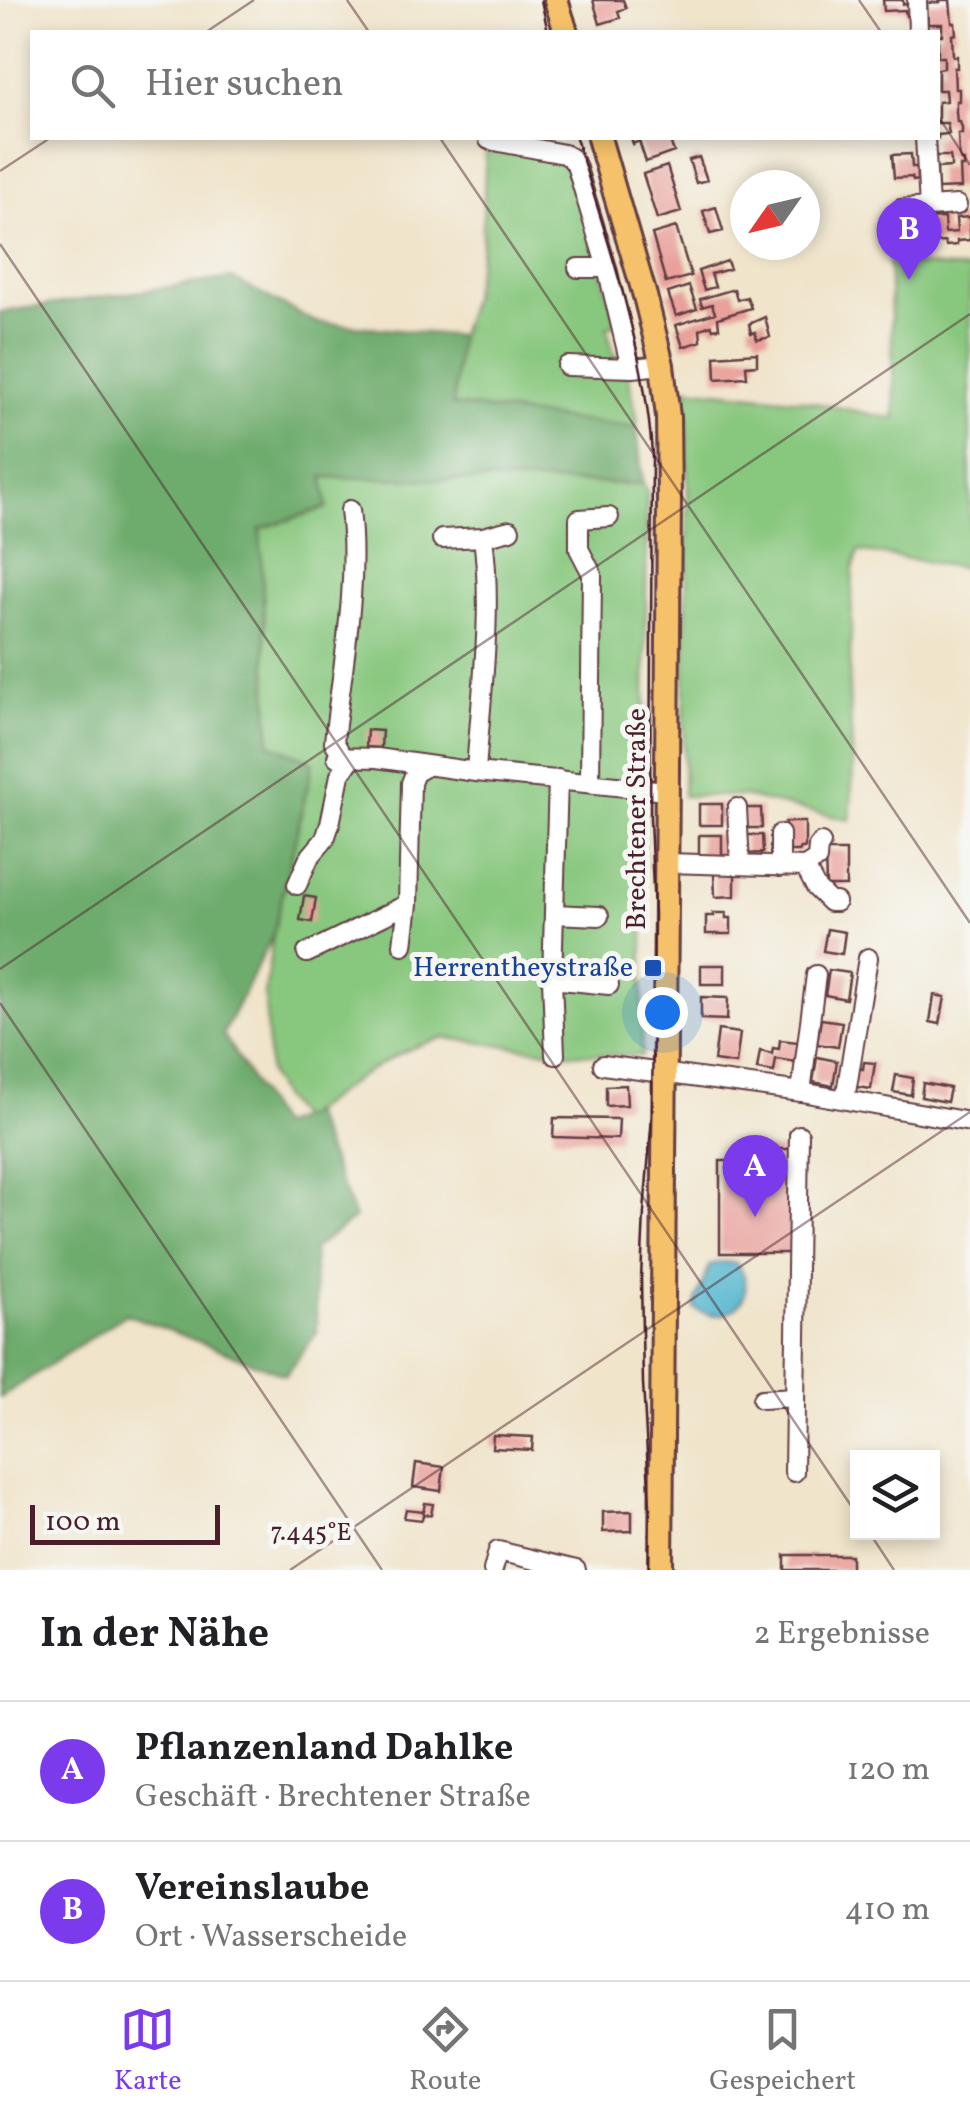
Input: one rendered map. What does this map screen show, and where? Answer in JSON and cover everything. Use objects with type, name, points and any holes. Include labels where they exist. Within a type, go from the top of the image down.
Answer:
[{"type":"main road","points":[[556,0],[565,30]]},
{"type":"main road","name":"Brechtener Straße","points":[[599,140],[655,337],[668,416],[664,1073],[652,1383],[661,1570]]},
{"type":"street","points":[[916,0],[918,30]]},
{"type":"street","points":[[488,140],[572,158],[608,268],[630,368]]},
{"type":"street","points":[[925,140],[929,206]]},
{"type":"street","points":[[901,209],[957,205]]},
{"type":"street","points":[[578,268],[608,268]]},
{"type":"street","points":[[625,346],[655,337]]},
{"type":"street","points":[[566,366],[662,365]]},
{"type":"street","points":[[297,886],[309,858],[325,838],[344,758],[334,742],[353,570],[350,510]]},
{"type":"street","points":[[590,783],[592,574],[579,549],[578,519],[609,517]]},
{"type":"street","points":[[442,538],[510,530]]},
{"type":"street","points":[[476,772],[487,618],[488,574],[483,536]]},
{"type":"street","points":[[344,758],[377,758],[666,791]]},
{"type":"street","points":[[404,945],[412,783],[415,773],[427,766]]},
{"type":"street","points":[[555,1055],[552,979],[558,779]]},
{"type":"street","points":[[738,808],[740,865]]},
{"type":"street","points":[[780,834],[780,867]]},
{"type":"street","points":[[666,862],[804,867],[817,859],[821,843]]},
{"type":"street","points":[[804,867],[816,888],[830,902],[836,902]]},
{"type":"street","points":[[308,953],[408,904]]},
{"type":"street","points":[[554,914],[599,916]]},
{"type":"street","points":[[845,1099],[868,958]]},
{"type":"street","points":[[801,1092],[816,975]]},
{"type":"street","points":[[552,979],[609,984]]},
{"type":"street","points":[[603,1065],[801,1092],[970,1122]]},
{"type":"street","points":[[728,1103],[730,1083]]},
{"type":"street","points":[[794,1472],[799,1135]]},
{"type":"street","points":[[762,1399],[795,1397]]},
{"type":"street","points":[[493,1570],[498,1551],[576,1570]]},
{"type":"green space","points":[[486,145],[567,153],[617,324],[607,327],[614,356],[624,355],[637,428],[452,405],[459,336],[482,246]]},
{"type":"green space","points":[[889,262],[970,270],[970,569],[859,551],[853,569],[850,820],[743,796],[683,796],[686,388],[802,400],[895,419]]},
{"type":"green space","points":[[231,278],[316,322],[459,336],[453,405],[637,428],[643,484],[323,477],[327,507],[260,529],[270,744],[313,762],[273,935],[223,1034],[279,1126],[311,1113],[355,1218],[313,1249],[317,1332],[286,1375],[126,1314],[0,1398],[0,312]]},
{"type":"green space","points":[[322,477],[643,484],[647,492],[642,1056],[565,1053],[445,1038],[389,1059],[299,1119],[280,1095],[269,1074],[265,994],[273,935],[313,762],[270,745],[260,529],[327,508]]},
{"type":"water","points":[[736,1263],[743,1274],[744,1296],[730,1311],[720,1314],[695,1309],[710,1265]]},
{"type":"building","points":[[593,0],[623,0],[626,8],[618,11],[620,18],[600,24]]},
{"type":"building","points":[[883,0],[911,4],[911,15],[906,16],[905,10],[884,11]]},
{"type":"building","points":[[950,0],[955,23],[955,89],[959,89],[956,112],[962,128],[962,134],[958,134],[959,155],[964,161],[964,167],[960,167],[961,188],[938,189],[937,168],[951,167],[951,161],[950,156],[935,156],[934,140],[949,134],[947,123],[940,123],[940,102],[946,101],[945,90],[940,90],[940,69],[944,68],[944,57],[940,57],[942,24],[928,24],[927,3]]},
{"type":"building","points":[[632,140],[670,140],[674,152],[646,162],[639,141],[633,144]]},
{"type":"building","points":[[911,154],[918,180],[894,178],[892,155]]},
{"type":"building","points":[[699,157],[707,180],[696,183],[689,160]]},
{"type":"building","points":[[667,166],[681,212],[657,219],[643,174]]},
{"type":"building","points":[[716,207],[723,231],[710,234],[703,211]]},
{"type":"building","points":[[970,217],[970,240],[957,241],[957,245],[915,244],[915,235],[896,236],[895,220],[914,219],[914,229],[920,230],[926,229],[925,219],[944,218],[945,233],[957,232],[956,218]]},
{"type":"building","points":[[676,227],[691,276],[666,283],[652,234]]},
{"type":"building","points":[[727,261],[730,269],[711,274],[715,287],[704,290],[698,271]]},
{"type":"building","points":[[689,286],[697,309],[676,316],[668,293]]},
{"type":"building","points":[[734,289],[737,300],[747,297],[751,308],[718,318],[719,328],[713,329],[711,325],[700,329],[701,341],[683,347],[676,325],[715,313],[712,304],[702,307],[700,299]]},
{"type":"building","points":[[765,317],[770,337],[757,340],[749,324]]},
{"type":"building","points":[[757,353],[757,365],[746,366],[747,377],[716,379],[715,356]]},
{"type":"building","points":[[367,730],[382,731],[381,748],[366,747]]},
{"type":"building","points":[[699,804],[722,804],[722,825],[699,825]]},
{"type":"building","points":[[743,808],[761,808],[762,828],[744,828]]},
{"type":"building","points":[[785,822],[805,822],[805,848],[790,851],[790,847],[785,847]]},
{"type":"building","points":[[699,835],[722,835],[722,855],[699,856]]},
{"type":"building","points":[[744,835],[762,835],[763,853],[745,854]]},
{"type":"building","points":[[825,851],[846,851],[846,886],[826,886]]},
{"type":"building","points":[[735,872],[735,896],[715,897],[714,873]]},
{"type":"building","points":[[304,896],[316,898],[312,922],[300,920]]},
{"type":"building","points":[[713,913],[726,913],[726,918],[731,918],[731,934],[706,934],[706,916],[714,916]]},
{"type":"building","points":[[827,929],[845,932],[842,954],[823,951]]},
{"type":"building","points":[[701,965],[725,965],[725,984],[701,984]]},
{"type":"building","points":[[829,970],[850,973],[846,999],[825,995]]},
{"type":"building","points":[[934,995],[945,997],[940,1024],[930,1022]]},
{"type":"building","points":[[701,997],[728,998],[727,1020],[701,1019]]},
{"type":"building","points":[[821,1019],[842,1022],[838,1047],[817,1044]]},
{"type":"building","points":[[718,1030],[740,1033],[736,1064],[714,1061]]},
{"type":"building","points":[[780,1040],[798,1042],[795,1062],[776,1059],[774,1072],[757,1069],[760,1051],[772,1054],[773,1048],[779,1049]]},
{"type":"building","points":[[817,1057],[837,1061],[833,1086],[813,1082]]},
{"type":"building","points":[[864,1062],[875,1063],[871,1089],[850,1086],[853,1067],[863,1069]]},
{"type":"building","points":[[896,1075],[913,1078],[911,1095],[893,1092]]},
{"type":"building","points":[[923,1083],[950,1088],[947,1102],[921,1097]]},
{"type":"building","points":[[626,1085],[627,1105],[606,1106],[606,1086]]},
{"type":"building","points":[[554,1118],[619,1119],[618,1139],[553,1137]]},
{"type":"building","points":[[755,1149],[790,1149],[790,1253],[720,1253],[720,1161],[755,1161]]},
{"type":"building","points":[[493,1435],[533,1437],[532,1450],[492,1448]]},
{"type":"building","points":[[416,1463],[444,1467],[441,1491],[413,1487]]},
{"type":"building","points":[[425,1503],[433,1504],[431,1515],[423,1514],[422,1520],[404,1518],[406,1509],[423,1511]]},
{"type":"building","points":[[632,1511],[632,1531],[603,1532],[603,1512]]},
{"type":"building","points":[[785,1555],[851,1555],[851,1570],[785,1570]]},
{"type":"tram line","points":[[541,0],[548,30]]},
{"type":"tram line","points":[[577,140],[633,332],[652,453],[652,1116],[641,1279],[649,1570]]},
{"type":"place","name":"Vereinslaube","points":[[909,280]]},
{"type":"place","name":"Herrentheystraße","points":[[653,968]]},
{"type":"place","name":"Pflanzenland Dahlke","points":[[755,1217]]}]
